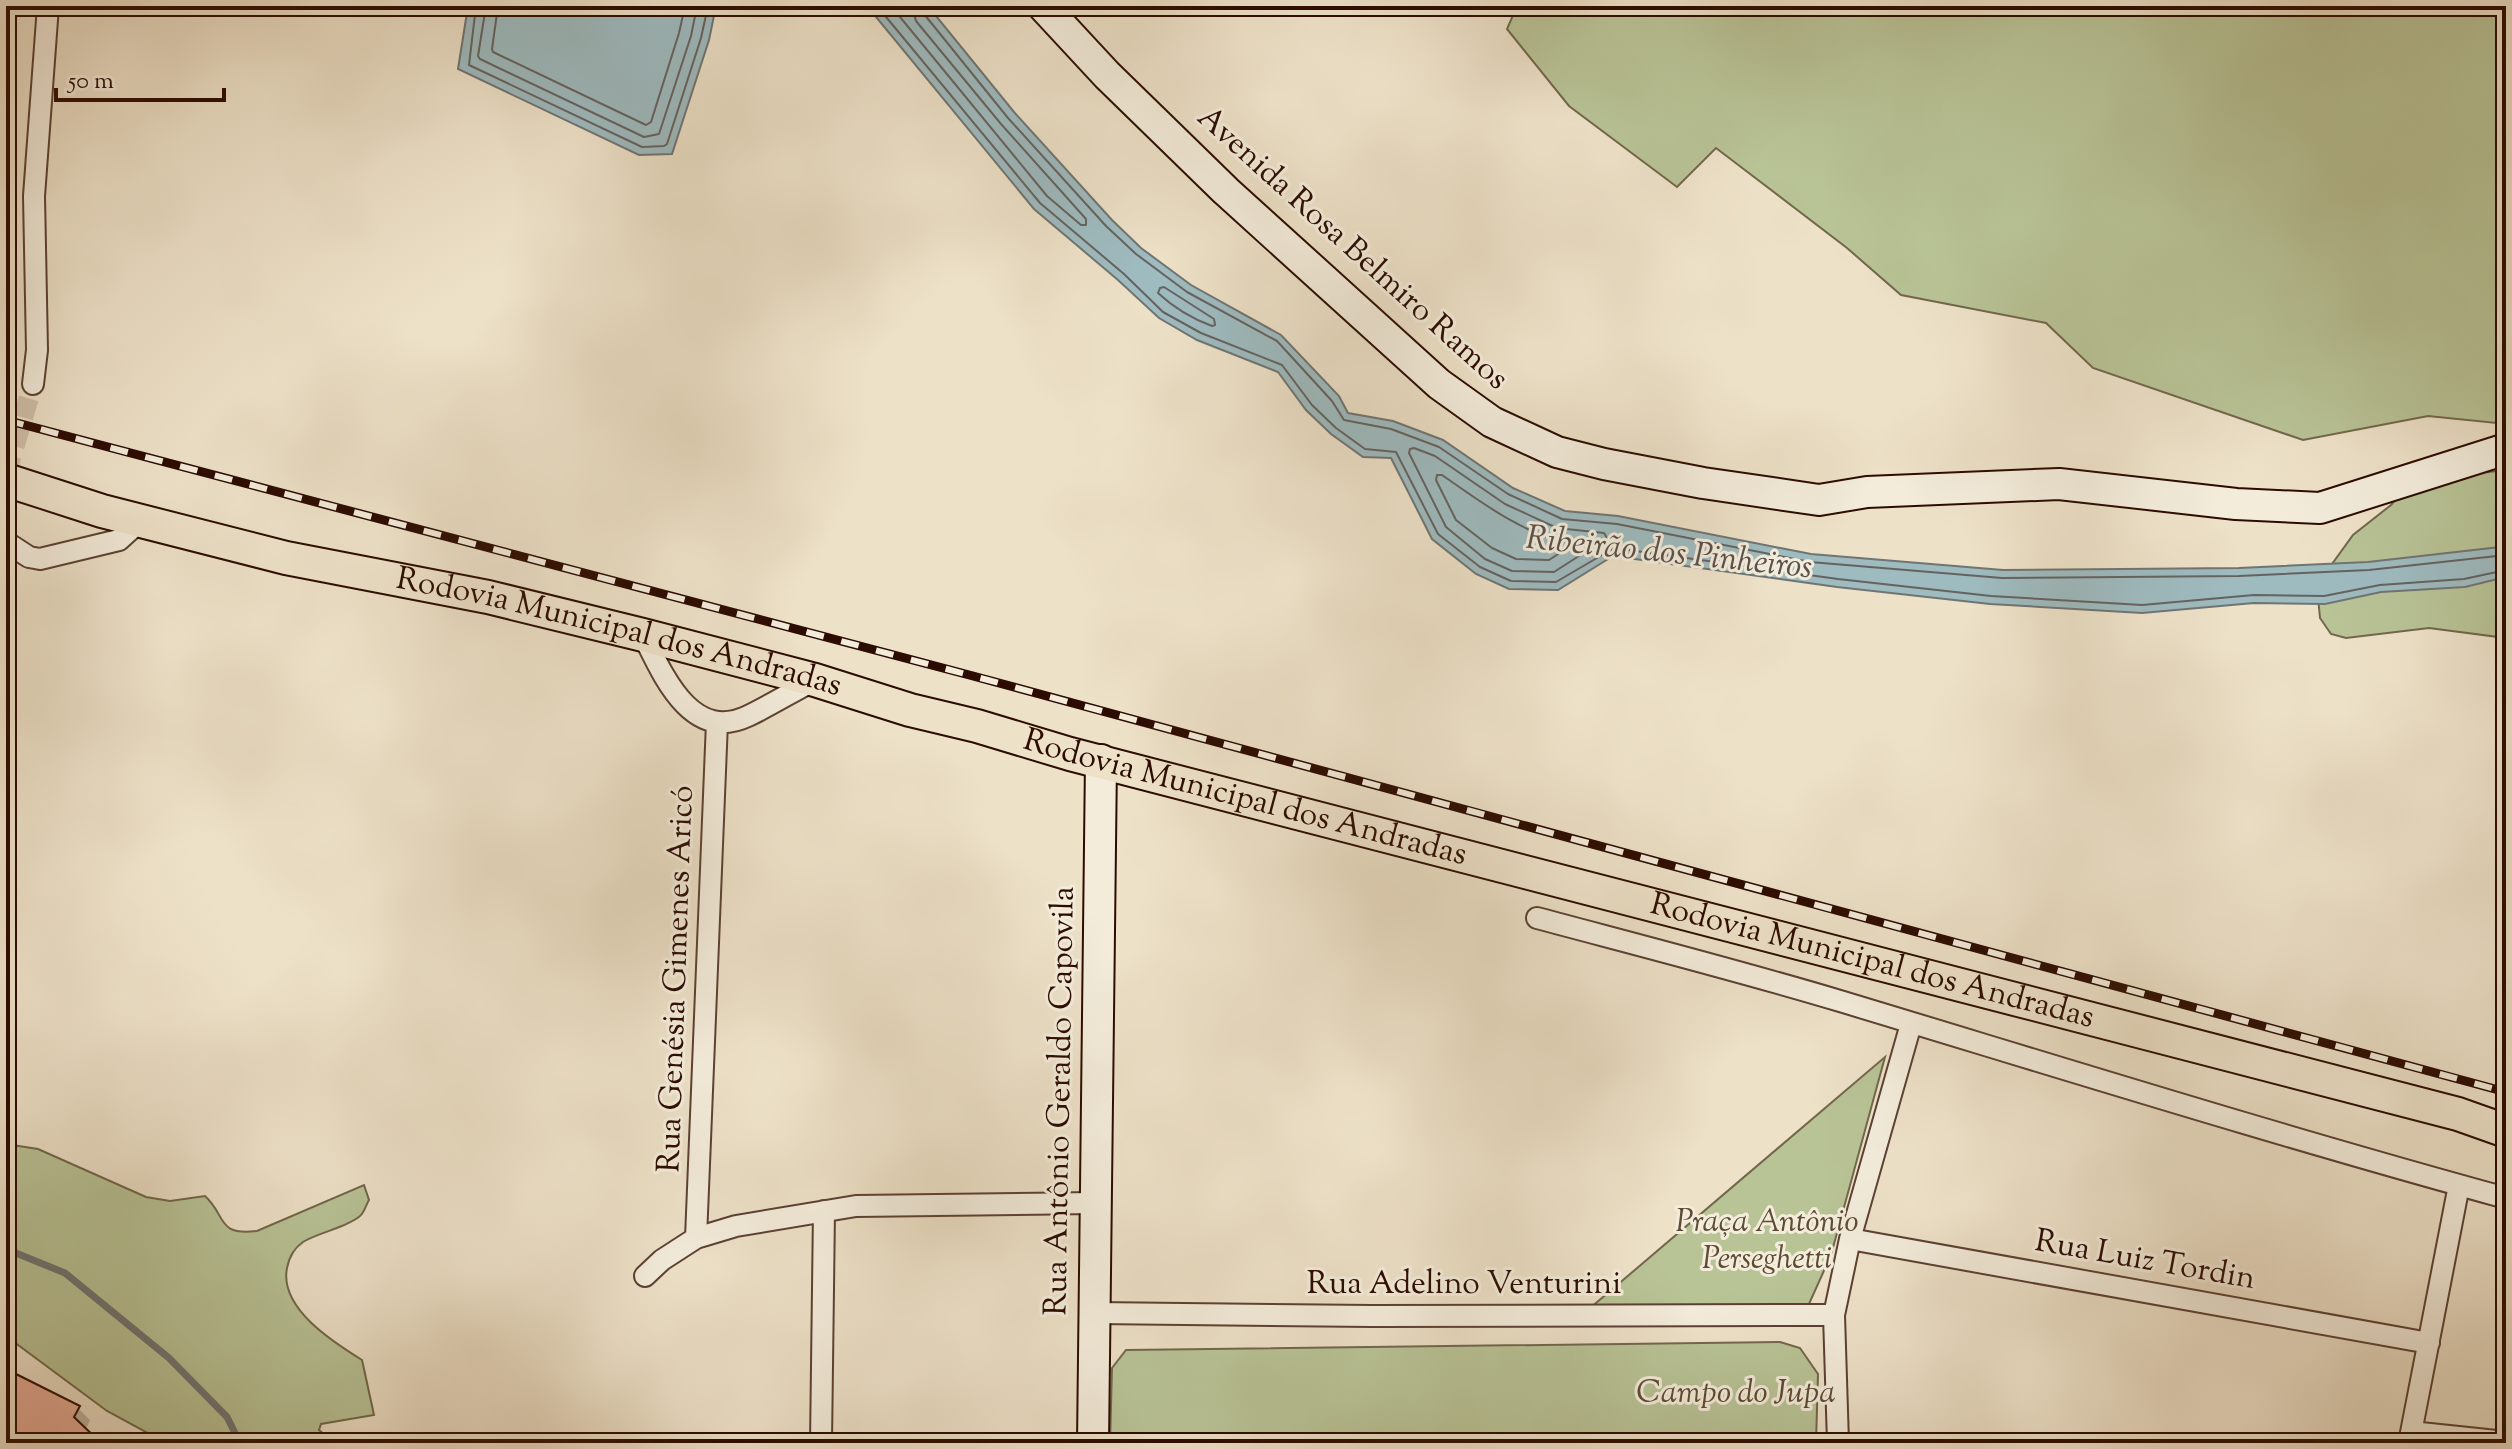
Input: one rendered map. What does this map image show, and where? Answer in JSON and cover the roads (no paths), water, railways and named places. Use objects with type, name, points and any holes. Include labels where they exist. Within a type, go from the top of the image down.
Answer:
[{"type":"main road","name":"Avenida Rosa Belmiro Ramos","points":[[1043,6],[1107,75],[1226,191],[1439,384],[1492,422],[1557,452],[1703,483],[1819,500],[1867,492],[2059,484],[2236,504],[2320,508],[2506,449]]},
{"type":"main road","name":"Rodovia Municipal dos Andradas","points":[[6,480],[140,521],[286,558],[488,597],[643,635],[815,680],[1070,754],[2499,1126]]},
{"type":"main road","name":"Rua Antônio Geraldo Capovila","points":[[1093,1443],[1101,760]]},
{"type":"street","points":[[33,384],[37,350],[34,196],[48,6]]},
{"type":"street","points":[[6,542],[29,557],[40,559],[119,540],[140,521]]},
{"type":"street","points":[[643,635],[665,678],[681,700],[697,715],[717,722],[746,717],[815,680]]},
{"type":"street","name":"Rua Genésia Gimenes Aricó","points":[[696,1238],[717,722]]},
{"type":"street","points":[[1537,918],[1840,1001],[2506,1198]]},
{"type":"street","points":[[1838,1443],[1834,1315],[1850,1239],[1911,1024]]},
{"type":"street","points":[[2459,1185],[2410,1437],[2506,1442]]},
{"type":"street","points":[[645,1276],[662,1260],[696,1238],[736,1226],[824,1211],[856,1206],[1095,1203]]},
{"type":"street","points":[[821,1443],[824,1211]]},
{"type":"street","name":"Rua Luiz Tordin","points":[[1850,1239],[2429,1343]]},
{"type":"street","name":"Rua Adelino Venturini","points":[[1095,1313],[1834,1315]]},
{"type":"water","points":[[468,6],[716,6],[709,40],[672,154],[639,155],[458,69]]},
{"type":"water","name":"Ribeirão dos Pinheiros","points":[[867,6],[928,6],[1014,112],[1112,220],[1141,248],[1191,285],[1281,335],[1339,396],[1348,413],[1393,421],[1443,440],[1513,488],[1565,511],[1618,516],[1811,554],[2003,570],[2239,568],[2368,562],[2500,547],[2506,548],[2506,577],[2465,587],[2381,592],[2325,604],[2254,603],[2142,613],[1990,604],[1837,587],[1613,556],[1558,590],[1509,589],[1476,574],[1432,539],[1391,458],[1363,457],[1331,434],[1306,410],[1278,372],[1197,340],[1159,318],[1034,209]]},
{"type":"waterway","points":[[6,1249],[65,1273],[169,1358],[227,1417],[240,1443]]},
{"type":"tunnel","points":[[6,475],[33,384]]},
{"type":"railway","points":[[6,420],[973,676],[2506,1092]]},
{"type":"park label","name":"Praça Antônio Perseghetti","points":[[1767,1242]]},
{"type":"park label","name":"Campo do Jupa","points":[[1736,1394]]}]
